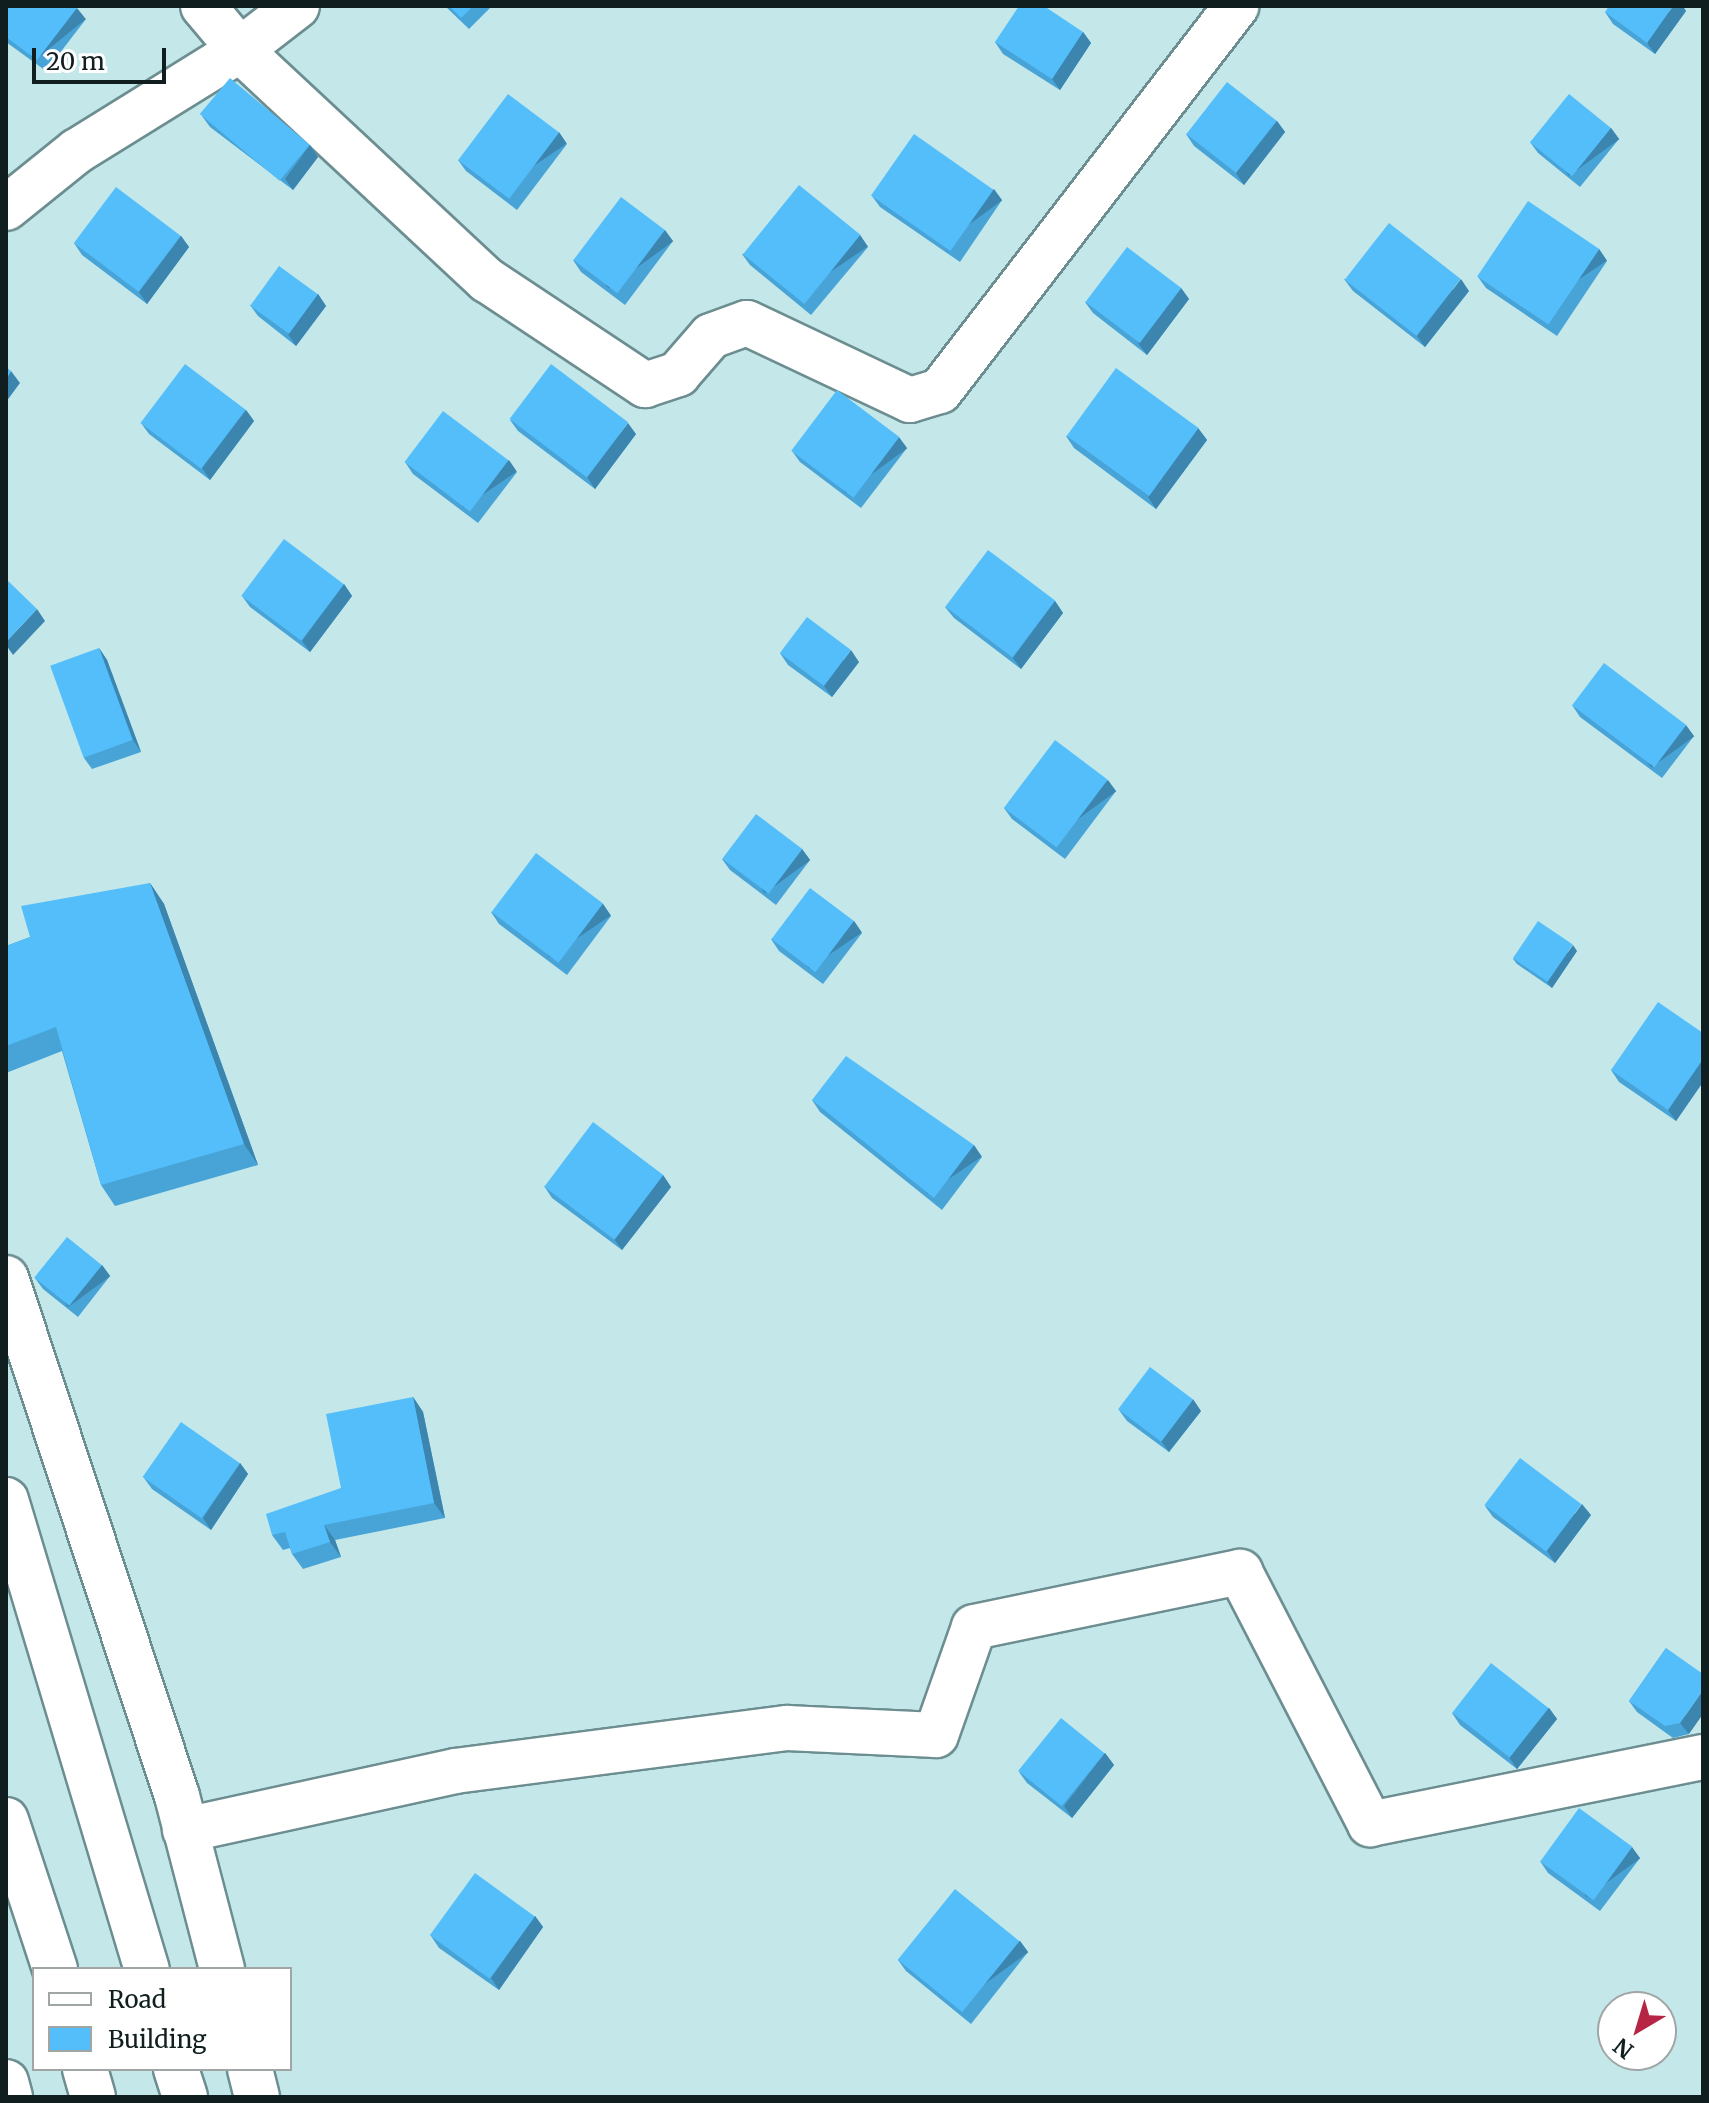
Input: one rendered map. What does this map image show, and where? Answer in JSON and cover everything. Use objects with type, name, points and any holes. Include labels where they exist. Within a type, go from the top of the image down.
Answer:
[{"type":"main road","points":[[203,6],[240,50],[487,280],[645,385],[678,374],[711,336],[747,323],[910,400],[940,391],[1236,6]]},
{"type":"main road","points":[[6,208],[77,151],[240,50],[297,6]]},
{"type":"main road","points":[[6,1278],[185,1830],[221,1967]]},
{"type":"main road","points":[[6,1500],[146,1967]]},
{"type":"main road","points":[[185,1830],[455,1771],[787,1728],[936,1735],[974,1627],[1240,1572],[1370,1824],[1703,1757]]},
{"type":"main road","points":[[6,1820],[54,1967]]},
{"type":"main road","points":[[86,2071],[93,2097]]},
{"type":"main road","points":[[177,2071],[185,2097]]},
{"type":"main road","points":[[250,2071],[257,2097]]},
{"type":"main road","points":[[6,2082],[10,2097]]},
{"type":"building","points":[[6,6],[77,8],[37,60],[6,37]]},
{"type":"building","points":[[449,6],[473,6],[461,18]]},
{"type":"building","points":[[1019,6],[1044,6],[1083,32],[1052,79],[995,42]]},
{"type":"building","points":[[1609,6],[1673,6],[1647,43],[1605,12]]},
{"type":"building","points":[[230,78],[310,145],[279,181],[200,114]]},
{"type":"building","points":[[1227,82],[1277,121],[1236,173],[1186,134]]},
{"type":"building","points":[[508,94],[559,133],[509,199],[458,160]]},
{"type":"building","points":[[1569,94],[1611,128],[1572,176],[1530,142]]},
{"type":"building","points":[[914,134],[993,190],[950,251],[871,195]]},
{"type":"building","points":[[799,185],[860,235],[804,304],[743,254]]},
{"type":"building","points":[[116,187],[181,236],[139,292],[74,243]]},
{"type":"building","points":[[621,197],[665,230],[617,293],[573,260]]},
{"type":"building","points":[[1528,201],[1599,249],[1548,325],[1477,276]]},
{"type":"building","points":[[1389,223],[1461,279],[1416,336],[1345,280]]},
{"type":"building","points":[[1127,247],[1181,288],[1140,343],[1085,302]]},
{"type":"building","points":[[279,266],[318,294],[289,334],[250,306]]},
{"type":"building","points":[[185,364],[246,410],[201,469],[140,423]]},
{"type":"building","points":[[551,364],[628,422],[587,477],[509,419]]},
{"type":"building","points":[[1116,368],[1199,428],[1149,496],[1067,436]]},
{"type":"building","points":[[837,390],[899,437],[854,498],[791,451]]},
{"type":"building","points":[[443,411],[508,460],[470,511],[404,462]]},
{"type":"building","points":[[284,539],[344,584],[301,641],[241,596]]},
{"type":"building","points":[[988,550],[1055,601],[1012,657],[945,607]]},
{"type":"building","points":[[6,579],[37,609],[6,642]]},
{"type":"building","points":[[807,617],[851,650],[824,686],[780,653]]},
{"type":"building","points":[[99,648],[133,740],[84,758],[50,666]]},
{"type":"building","points":[[1604,663],[1686,725],[1654,767],[1572,705]]},
{"type":"building","points":[[1055,740],[1108,780],[1057,848],[1004,808]]},
{"type":"building","points":[[756,814],[802,849],[769,894],[722,859]]},
{"type":"building","points":[[536,853],[603,904],[559,963],[491,912]]},
{"type":"building","points":[[150,883],[244,1144],[101,1185],[56,1027],[6,1046],[6,946],[30,937],[21,906]]},
{"type":"building","points":[[810,888],[854,921],[815,972],[771,939]]},
{"type":"building","points":[[1538,921],[1573,944],[1548,982],[1513,958]]},
{"type":"building","points":[[1658,1002],[1703,1033],[1703,1059],[1668,1110],[1611,1070]]},
{"type":"building","points":[[846,1056],[974,1145],[934,1198],[812,1100]]},
{"type":"building","points":[[593,1122],[663,1175],[615,1240],[544,1187]]},
{"type":"building","points":[[67,1237],[102,1265],[69,1306],[34,1277]]},
{"type":"building","points":[[1150,1367],[1193,1399],[1161,1442],[1118,1409]]},
{"type":"building","points":[[413,1397],[434,1503],[324,1525],[330,1542],[292,1554],[285,1532],[272,1535],[266,1514],[341,1488],[326,1414]]},
{"type":"building","points":[[181,1422],[240,1463],[202,1518],[143,1477]]},
{"type":"building","points":[[1520,1458],[1581,1504],[1546,1551],[1484,1505]]},
{"type":"building","points":[[1666,1648],[1703,1674],[1703,1690],[1680,1723],[1665,1726],[1629,1701]]},
{"type":"building","points":[[1491,1663],[1549,1708],[1510,1758],[1452,1713]]},
{"type":"building","points":[[1061,1718],[1105,1753],[1062,1806],[1018,1771]]},
{"type":"building","points":[[1579,1808],[1632,1847],[1594,1900],[1540,1861]]},
{"type":"building","points":[[475,1873],[535,1916],[490,1979],[430,1935]]},
{"type":"building","points":[[955,1889],[1020,1941],[962,2012],[898,1960]]}]
